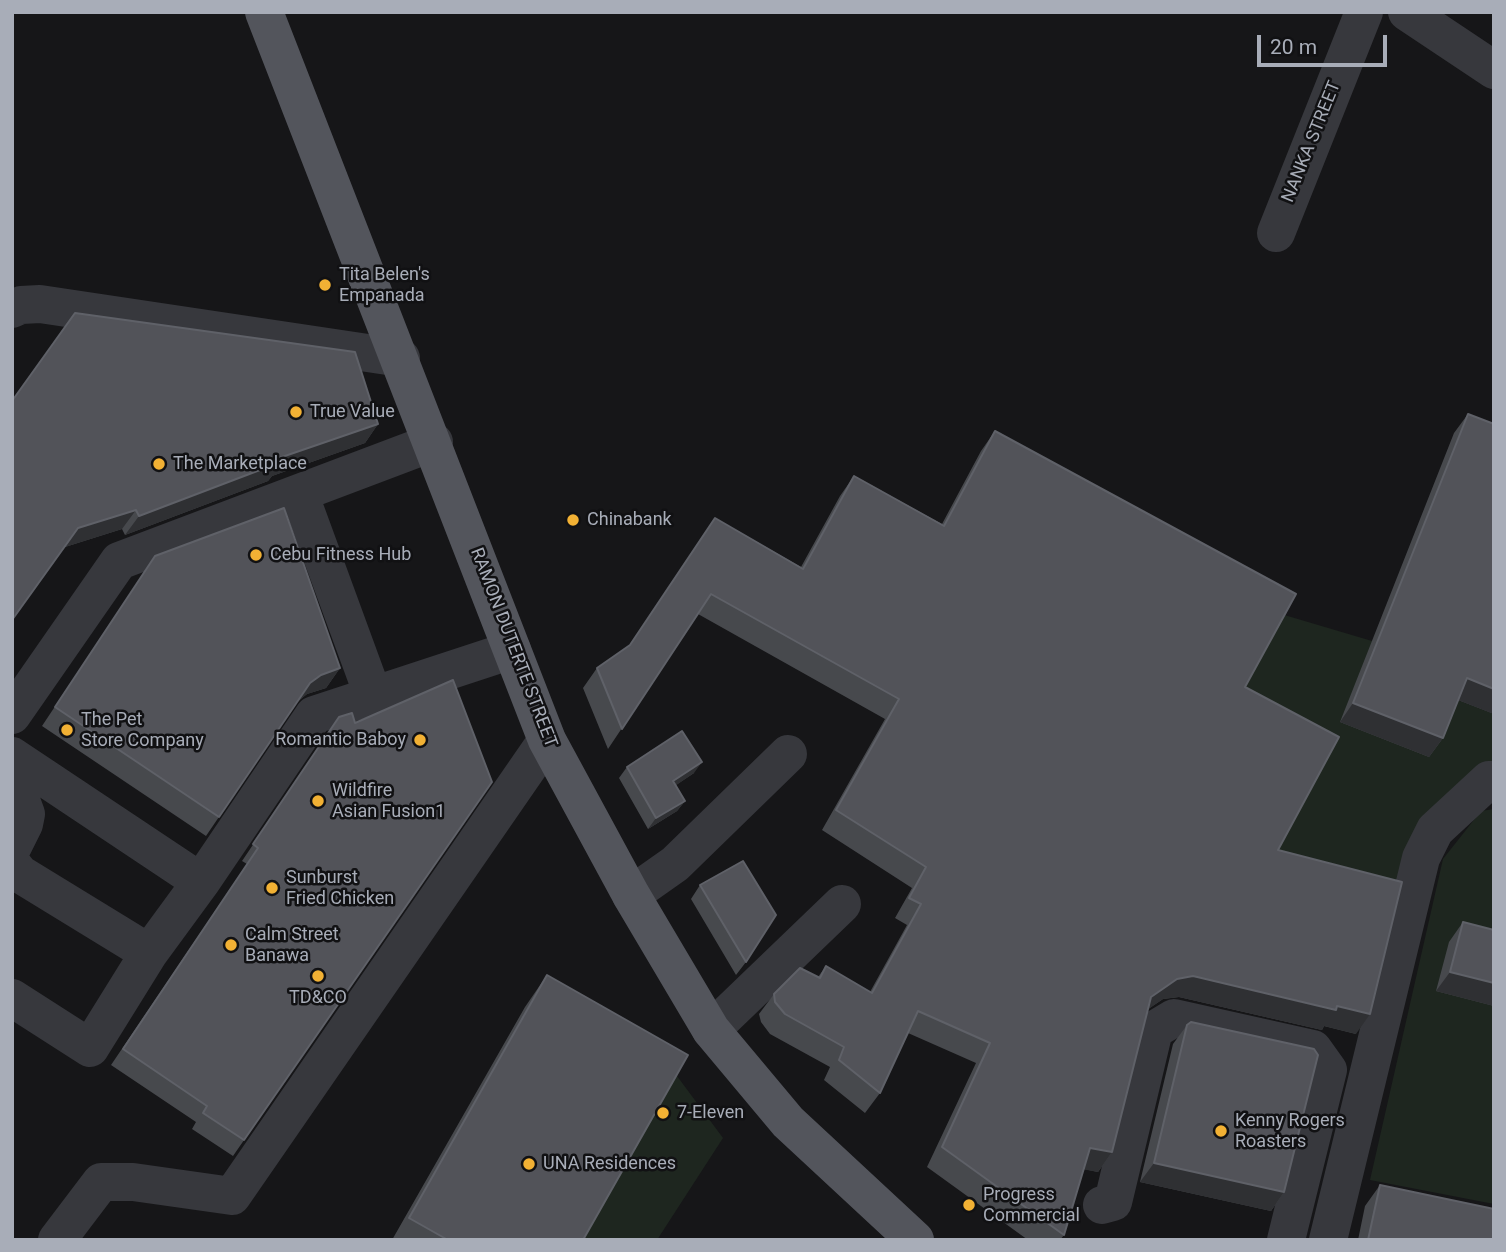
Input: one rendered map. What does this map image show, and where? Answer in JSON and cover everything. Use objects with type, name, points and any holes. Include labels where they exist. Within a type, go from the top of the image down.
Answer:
[{"type":"main road","name":"RAMON DUTERTE STREET","points":[[264,12],[434,442],[547,740],[631,895],[711,1030],[788,1122],[915,1240]]},
{"type":"street","name":"NANKA STREET","points":[[1276,233],[1364,12]]},
{"type":"street","points":[[1406,12],[1494,70]]},
{"type":"street","points":[[12,309],[40,304],[401,358]]},
{"type":"street","points":[[12,715],[119,561],[434,442]]},
{"type":"street","points":[[299,493],[373,695]]},
{"type":"street","points":[[12,998],[89,1048],[149,953],[201,882],[314,715],[512,650]]},
{"type":"street","points":[[57,1240],[101,1182],[132,1182],[232,1196],[547,740]]},
{"type":"street","points":[[631,895],[675,864],[788,754]]},
{"type":"street","points":[[12,756],[201,882]]},
{"type":"street","points":[[1328,1240],[1421,858],[1435,830],[1489,780],[1494,780]]},
{"type":"street","points":[[12,798],[22,803],[26,814],[12,848]]},
{"type":"street","points":[[12,864],[20,874],[149,953]]},
{"type":"street","points":[[711,1030],[842,904]]},
{"type":"street","points":[[1102,1205],[1113,1202],[1154,1030],[1174,1018],[1313,1049],[1328,1070],[1286,1240]]},
{"type":"street","points":[[82,1240],[132,1182]]},
{"type":"shaded area","points":[[1281,614],[1372,641],[1453,698],[1494,714],[1494,783],[1391,903],[1248,866],[1231,707]]},
{"type":"shaded area","points":[[1494,809],[1494,1204],[1370,1180],[1443,859],[1481,811]]},
{"type":"shaded area","points":[[677,1076],[723,1138],[657,1240],[579,1240],[666,1087]]},
{"type":"building","name":"The Marketplace","points":[[75,313],[355,352],[378,424],[279,458],[281,462],[139,516],[136,510],[78,528],[12,620],[12,401]]},
{"type":"building","points":[[1468,414],[1494,424],[1494,689],[1467,678],[1443,738],[1353,703]]},
{"type":"building","points":[[995,431],[1296,594],[1245,687],[1339,737],[1278,850],[1402,882],[1370,1014],[1337,1006],[1336,1010],[1193,976],[1177,979],[1151,997],[1112,1152],[1090,1148],[1064,1235],[942,1147],[990,1043],[918,1011],[880,1093],[839,1060],[844,1047],[785,1014],[775,1002],[774,994],[800,968],[820,978],[826,966],[872,993],[921,904],[909,898],[926,867],[836,810],[899,699],[711,594],[622,729],[597,668],[630,645],[715,518],[803,569],[854,476],[944,526]]},
{"type":"building","points":[[284,508],[340,668],[321,675],[310,683],[219,817],[55,707],[155,556]]},
{"type":"building","points":[[453,680],[492,782],[244,1140],[203,1113],[207,1106],[123,1049],[258,848],[253,844],[339,717],[352,713],[355,723]]},
{"type":"building","points":[[682,731],[702,762],[673,781],[685,801],[656,818],[627,767]]},
{"type":"building","points":[[743,861],[776,915],[746,962],[700,885]]},
{"type":"building","points":[[1463,922],[1494,930],[1494,983],[1450,972]]},
{"type":"building","name":"UNA Residences","points":[[547,975],[688,1055],[583,1240],[448,1240],[409,1218]]},
{"type":"building","name":"Kenny Rogers Roasters","points":[[1191,1022],[1314,1049],[1318,1055],[1284,1192],[1154,1163],[1187,1025]]},
{"type":"building","points":[[1380,1185],[1494,1209],[1494,1240],[1368,1240]]},
{"type":"place","name":"Tita Belen's Empanada","points":[[325,285]]},
{"type":"place","name":"True Value","points":[[296,412]]},
{"type":"place","name":"The Marketplace","points":[[159,464]]},
{"type":"place","name":"Chinabank","points":[[573,520]]},
{"type":"place","name":"Cebu Fitness Hub","points":[[256,555]]},
{"type":"place","name":"The Pet Store Company","points":[[67,730]]},
{"type":"place","name":"Romantic Baboy","points":[[420,740]]},
{"type":"place","name":"Wildfire Asian Fusion1","points":[[318,801]]},
{"type":"place","name":"Sunburst Fried Chicken","points":[[272,888]]},
{"type":"place","name":"Calm Street Banawa","points":[[231,945]]},
{"type":"place","name":"TD&CO","points":[[318,976]]},
{"type":"place","name":"7-Eleven","points":[[663,1113]]},
{"type":"place","name":"Kenny Rogers Roasters","points":[[1221,1131]]},
{"type":"place","name":"UNA Residences","points":[[529,1164]]},
{"type":"place","name":"Progress Commercial","points":[[969,1205]]}]
